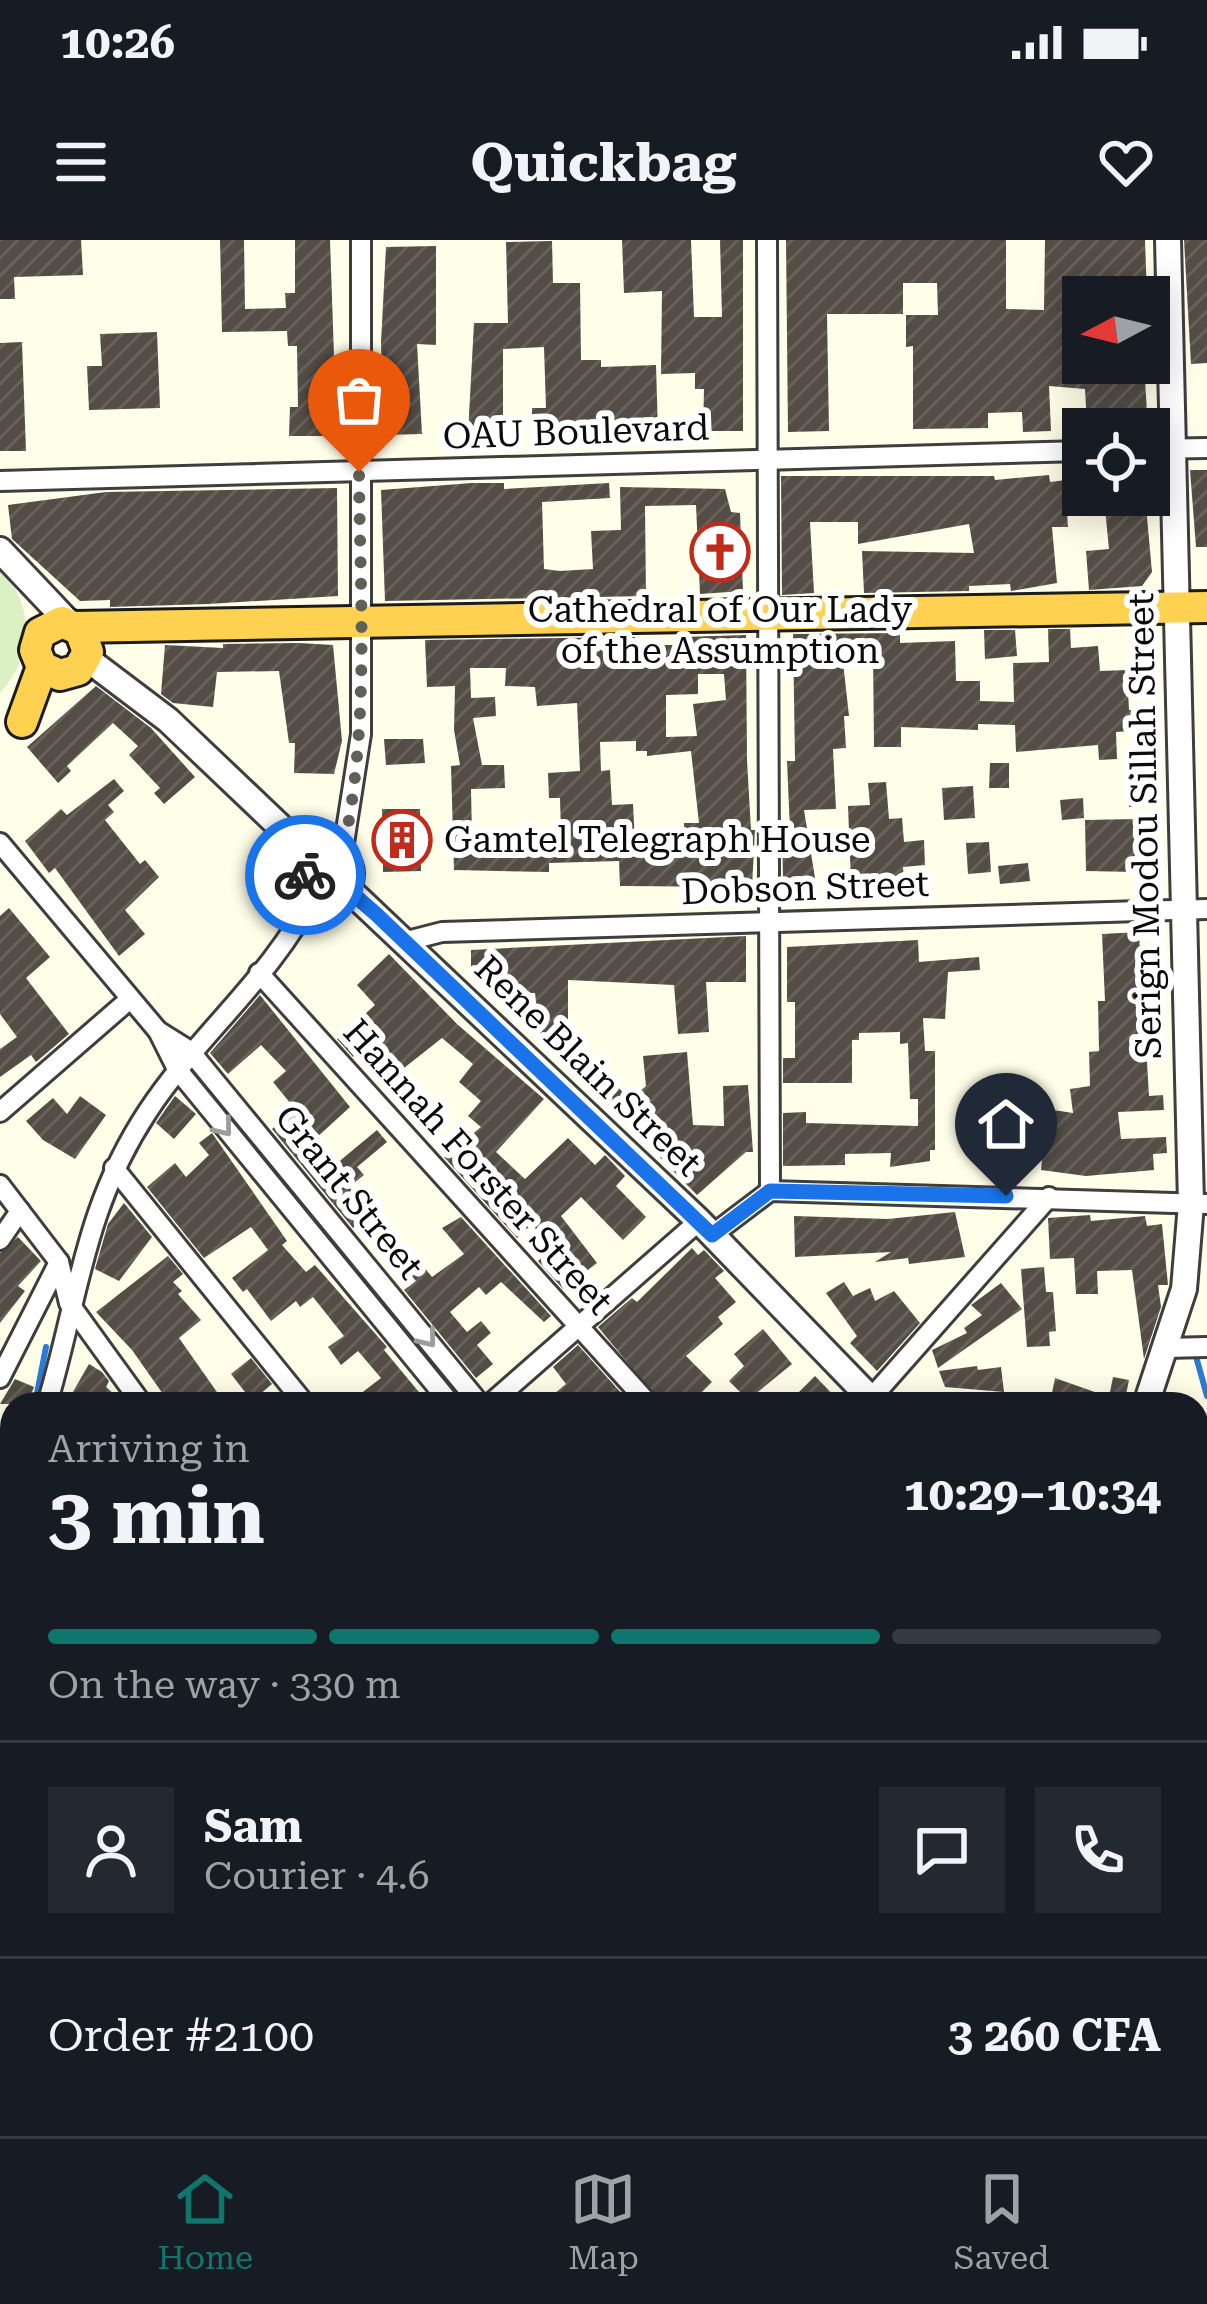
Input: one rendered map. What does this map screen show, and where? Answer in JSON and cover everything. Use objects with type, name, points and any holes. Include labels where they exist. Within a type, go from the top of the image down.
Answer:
[{"type":"highway","points":[[11,731],[67,649],[170,627],[1191,608]]},
{"type":"street","points":[[342,856],[326,851],[312,857],[305,879],[314,893],[328,898],[346,888],[351,872],[342,856],[361,734],[361,240]]},
{"type":"street","points":[[767,240],[770,1191]]},
{"type":"street","name":"Serign Modou Sillah Street","points":[[1162,408],[1168,240]]},
{"type":"street","points":[[1170,449],[1207,448]]},
{"type":"street","name":"OAU Boulevard","points":[[0,481],[1062,452]]},
{"type":"street","name":"Serign Modou Sillah Street","points":[[1150,1392],[1184,1289],[1199,1204],[1191,608],[1170,497]]},
{"type":"street","points":[[0,550],[35,589],[67,649],[168,720],[312,857]]},
{"type":"street","points":[[35,589],[67,649]]},
{"type":"street","name":"Grant Street","points":[[0,842],[158,1031],[177,1069],[441,1392]]},
{"type":"street","name":"Rene Blain Street","points":[[346,888],[706,1228],[862,1392]]},
{"type":"street","points":[[68,1303],[114,1168],[190,1051],[291,935],[314,893]]},
{"type":"street","name":"Dobson Street","points":[[406,941],[442,932],[1195,910]]},
{"type":"street","name":"Hannah Forster Street","points":[[259,973],[638,1392]]},
{"type":"street","points":[[0,1112],[130,999]]},
{"type":"street","name":"Grant Street","points":[[158,1031],[190,1051],[470,1392]]},
{"type":"street","points":[[114,1168],[295,1392]]},
{"type":"street","points":[[0,1185],[59,1262],[69,1327],[50,1392]]},
{"type":"street","points":[[503,1392],[575,1324],[706,1228],[770,1191],[1199,1204]]},
{"type":"street","points":[[880,1392],[1049,1197]]},
{"type":"street","points":[[0,1240],[20,1211]]},
{"type":"street","points":[[0,1378],[59,1262]]},
{"type":"street","points":[[68,1303],[133,1392]]},
{"type":"street","points":[[1166,1348],[1207,1347]]},
{"type":"green space","points":[[0,568],[20,598],[26,630],[19,663],[0,693]]},
{"type":"building","points":[[0,240],[81,240],[83,275],[14,277],[15,299],[0,299]]},
{"type":"building","points":[[220,240],[244,240],[245,309],[286,308],[285,293],[295,293],[295,240],[330,240],[335,385],[330,385],[329,436],[289,436],[290,407],[298,407],[297,346],[288,346],[287,331],[222,332]]},
{"type":"building","points":[[622,240],[691,240],[694,317],[722,317],[720,240],[743,240],[743,431],[703,431],[704,389],[695,389],[695,373],[661,374],[662,291],[624,293]]},
{"type":"building","points":[[786,240],[1006,240],[1006,309],[1044,310],[1045,240],[1145,240],[1146,276],[1062,276],[1062,384],[1145,384],[1147,408],[1086,408],[1085,389],[1049,386],[1051,431],[1023,432],[1022,412],[988,413],[988,428],[913,429],[913,346],[906,347],[906,315],[938,315],[937,283],[903,283],[903,314],[827,314],[829,431],[788,432]]},
{"type":"building","points":[[1184,240],[1207,240],[1207,363],[1191,364]]},
{"type":"building","points":[[552,241],[553,283],[580,283],[581,360],[601,360],[601,367],[656,365],[658,433],[532,435],[532,408],[546,408],[544,347],[503,349],[503,434],[468,434],[474,323],[508,323],[506,242]]},
{"type":"building","points":[[436,246],[436,345],[417,344],[422,434],[384,435],[381,343],[386,247]]},
{"type":"building","points":[[157,332],[160,408],[89,410],[87,366],[102,366],[100,334]]},
{"type":"building","points":[[22,342],[26,451],[0,451],[0,343]]},
{"type":"building","points":[[1190,470],[1207,470],[1207,547],[1196,547]]},
{"type":"building","points":[[1049,475],[1050,482],[1062,480],[1062,516],[1067,516],[1068,527],[1052,527],[1057,583],[1011,591],[1010,584],[969,586],[969,591],[864,593],[862,551],[974,553],[969,524],[858,544],[858,522],[810,522],[814,593],[782,595],[781,476],[994,476],[995,480]]},
{"type":"building","points":[[504,483],[504,489],[609,483],[610,498],[542,502],[544,569],[560,571],[593,569],[591,531],[621,530],[620,487],[725,489],[731,512],[740,513],[743,591],[700,594],[696,505],[645,506],[646,596],[385,601],[381,490]]},
{"type":"building","points":[[337,488],[338,596],[208,604],[110,607],[110,600],[80,601],[12,539],[8,505],[106,492]]},
{"type":"building","points":[[1106,516],[1147,516],[1152,572],[1142,586],[1089,590],[1086,551],[1109,549]]},
{"type":"building","points":[[1048,629],[1070,629],[1071,648],[1098,646],[1100,671],[1127,670],[1129,710],[1144,710],[1145,730],[1116,732],[1117,759],[1099,760],[1098,745],[1016,752],[1015,725],[978,724],[978,730],[901,727],[901,747],[874,747],[873,650],[842,653],[849,716],[844,716],[846,748],[833,749],[836,809],[804,810],[815,878],[783,879],[782,830],[790,830],[787,761],[795,761],[793,634],[900,633],[900,643],[955,641],[956,681],[980,681],[980,701],[1014,702],[1013,663],[1049,662]]},
{"type":"building","points":[[984,630],[1015,630],[1017,656],[985,659]]},
{"type":"building","points":[[746,635],[747,760],[751,830],[755,830],[752,887],[620,886],[619,861],[549,863],[549,872],[454,870],[451,766],[460,765],[454,730],[455,686],[427,687],[425,640],[635,637],[635,645],[682,645],[682,637]],"holes":[[[470,668],[506,668],[505,686],[535,687],[537,706],[577,703],[580,771],[548,773],[549,798],[560,798],[561,836],[472,836],[471,789],[505,788],[504,765],[482,765],[473,718],[496,716],[495,697],[471,698]],[[698,674],[724,674],[726,700],[693,704],[697,736],[666,737],[666,695],[698,694]],[[636,741],[636,751],[647,751],[647,756],[691,751],[699,823],[684,823],[685,848],[641,849],[641,843],[635,843],[633,804],[612,805],[610,770],[601,771],[600,742]]]},
{"type":"building","points":[[223,644],[333,645],[342,741],[334,774],[294,773],[295,743],[289,743],[279,671],[217,672],[213,707],[173,703],[161,694],[165,645],[223,648]]},
{"type":"building","points":[[96,686],[151,728],[195,777],[164,804],[154,793],[160,788],[129,755],[138,746],[113,723],[67,766],[71,771],[58,783],[27,747]]},
{"type":"building","points":[[384,739],[423,739],[425,763],[386,765]]},
{"type":"building","points":[[990,763],[1009,763],[1009,788],[989,788]]},
{"type":"building","points":[[1146,776],[1148,806],[1129,807],[1127,777]]},
{"type":"building","points":[[114,779],[124,791],[108,805],[114,812],[105,820],[140,864],[145,860],[159,877],[125,910],[145,934],[119,956],[55,868],[49,873],[25,841],[61,809],[67,815]]},
{"type":"building","points":[[886,782],[889,819],[902,818],[904,842],[924,840],[925,865],[903,867],[904,883],[851,882],[848,806],[870,805],[868,783]]},
{"type":"building","points":[[973,786],[975,818],[944,820],[942,788]]},
{"type":"building","points":[[1083,798],[1084,818],[1062,820],[1060,800]]},
{"type":"building","name":"Gamtel Telegraph House","points":[[382,809],[420,809],[421,871],[383,872]]},
{"type":"building","points":[[1135,819],[1135,872],[1086,871],[1085,820]]},
{"type":"building","points":[[989,842],[991,872],[968,874],[966,843]]},
{"type":"building","points":[[1028,863],[1030,881],[1000,884],[998,866]]},
{"type":"building","points":[[9,908],[50,957],[26,978],[69,1034],[36,1062],[31,1055],[0,1077],[0,1049],[17,1037],[0,1014],[0,916]]},
{"type":"building","points":[[1139,932],[1142,1000],[1152,1000],[1153,1028],[1145,1028],[1149,1096],[1163,1095],[1164,1110],[1118,1112],[1121,1139],[1166,1137],[1167,1153],[1153,1154],[1154,1170],[1086,1176],[1041,1170],[1047,1109],[1073,1113],[1070,1089],[1090,1086],[1089,1052],[1099,1051],[1098,1001],[1105,1001],[1102,934]]},
{"type":"building","points":[[746,936],[746,982],[706,982],[709,1032],[678,1034],[674,985],[568,980],[568,1028],[564,1029],[630,1100],[646,1086],[643,1056],[687,1052],[693,1125],[724,1126],[723,1086],[748,1085],[753,1152],[746,1152],[697,1195],[540,1036],[535,993],[486,992],[486,977],[471,977],[471,950]]},
{"type":"building","points":[[918,940],[919,962],[979,957],[980,970],[948,972],[945,1019],[923,1018],[925,1051],[935,1051],[935,1150],[930,1150],[930,1161],[890,1167],[891,1153],[845,1154],[845,1165],[783,1166],[783,1113],[806,1112],[806,1123],[918,1126],[918,1099],[910,1099],[908,1043],[900,1044],[900,1032],[859,1033],[859,1040],[852,1040],[852,1083],[783,1083],[783,1058],[795,1058],[795,1002],[787,1002],[787,947]]},
{"type":"building","points":[[389,954],[457,1024],[544,1099],[496,1152],[525,1179],[568,1138],[595,1165],[605,1155],[625,1176],[616,1186],[646,1217],[623,1240],[581,1197],[561,1216],[597,1263],[563,1289],[538,1261],[552,1250],[532,1224],[517,1238],[444,1157],[481,1127],[468,1116],[481,1101],[459,1082],[473,1064],[442,1038],[404,1068],[374,1038],[353,1057],[337,1039],[375,1005],[357,985]]},
{"type":"building","points":[[260,995],[350,1107],[315,1139],[336,1164],[377,1130],[387,1142],[357,1167],[364,1175],[349,1187],[371,1213],[353,1228],[272,1129],[295,1109],[273,1082],[286,1071],[261,1045],[228,1074],[210,1053]]},
{"type":"building","points":[[80,1096],[106,1115],[75,1159],[43,1140],[26,1121],[53,1098],[67,1114]]},
{"type":"building","points":[[175,1096],[196,1114],[174,1139],[156,1123]]},
{"type":"building","points":[[212,1133],[287,1241],[282,1245],[306,1272],[315,1265],[387,1347],[384,1350],[419,1392],[363,1392],[381,1378],[358,1351],[341,1365],[328,1347],[344,1336],[313,1297],[300,1307],[296,1301],[271,1321],[247,1289],[243,1292],[232,1278],[268,1250],[251,1227],[204,1258],[147,1187],[175,1163],[186,1177],[209,1155],[199,1143]]},
{"type":"building","points":[[124,1203],[152,1237],[119,1281],[95,1269],[108,1224]]},
{"type":"building","points":[[955,1212],[965,1257],[909,1264],[908,1258],[875,1262],[891,1252],[795,1257],[794,1216],[888,1219]]},
{"type":"building","points":[[1090,1215],[1091,1221],[1145,1216],[1147,1226],[1162,1224],[1168,1285],[1158,1285],[1161,1307],[1144,1359],[1132,1270],[1097,1271],[1098,1294],[1076,1294],[1074,1258],[1050,1259],[1048,1218]]},
{"type":"building","points":[[461,1217],[551,1316],[544,1322],[501,1282],[486,1295],[479,1287],[450,1312],[467,1332],[481,1321],[491,1333],[477,1345],[493,1364],[476,1378],[404,1290],[416,1281],[403,1266],[415,1256],[432,1277],[464,1254],[442,1228]]},
{"type":"building","points":[[18,1237],[41,1261],[18,1286],[25,1291],[0,1323],[0,1253]]},
{"type":"building","points":[[692,1248],[698,1255],[704,1250],[724,1271],[715,1278],[736,1302],[718,1317],[723,1324],[686,1356],[712,1382],[702,1392],[652,1392],[598,1327],[632,1298],[637,1302]]},
{"type":"building","points":[[168,1256],[183,1274],[173,1282],[182,1291],[178,1294],[201,1320],[179,1338],[217,1392],[162,1392],[132,1350],[96,1312]]},
{"type":"building","points":[[1044,1267],[1046,1292],[1053,1292],[1056,1331],[1049,1332],[1050,1346],[1027,1347],[1021,1269]]},
{"type":"building","points":[[844,1282],[853,1296],[870,1288],[875,1301],[894,1291],[920,1323],[877,1371],[850,1343],[857,1336],[826,1293]]},
{"type":"building","points":[[1001,1283],[1022,1309],[938,1368],[932,1350],[967,1333],[964,1328],[982,1315],[971,1305]]},
{"type":"building","points":[[763,1329],[792,1364],[758,1392],[740,1392],[729,1381],[744,1366],[734,1354]]},
{"type":"building","points":[[578,1345],[620,1392],[556,1392],[566,1384],[553,1367]]},
{"type":"building","points":[[251,1358],[272,1384],[263,1392],[245,1392],[231,1374]]},
{"type":"building","points":[[89,1364],[102,1372],[112,1392],[73,1392]]},
{"type":"building","points":[[977,1366],[978,1370],[1001,1367],[1004,1392],[945,1387],[939,1371]]},
{"type":"building","points":[[815,1376],[830,1392],[799,1392]]},
{"type":"building","points":[[1113,1377],[1129,1380],[1126,1392],[1110,1392]]},
{"type":"building","points":[[1055,1378],[1095,1392],[1052,1392]]},
{"type":"building","points":[[15,1379],[34,1387],[32,1392],[7,1392]]},
{"type":"waterway","points":[[194,1072],[457,1392]]},
{"type":"waterway","points":[[37,1392],[46,1347]]},
{"type":"waterway","points":[[1195,1353],[1206,1392]]},
{"type":"way so far","points":[[305,875],[312,857],[326,851],[342,856],[356,792],[361,734],[359,472]]},
{"type":"place","name":"Cathedral of Our Lady of the Assumption","points":[[720,552]]},
{"type":"place","name":"Gamtel Telegraph House","points":[[402,840]]},
{"type":"route","points":[[305,875],[309,887],[321,897],[335,897],[346,888],[376,914],[712,1235],[770,1191],[1006,1196]]}]
